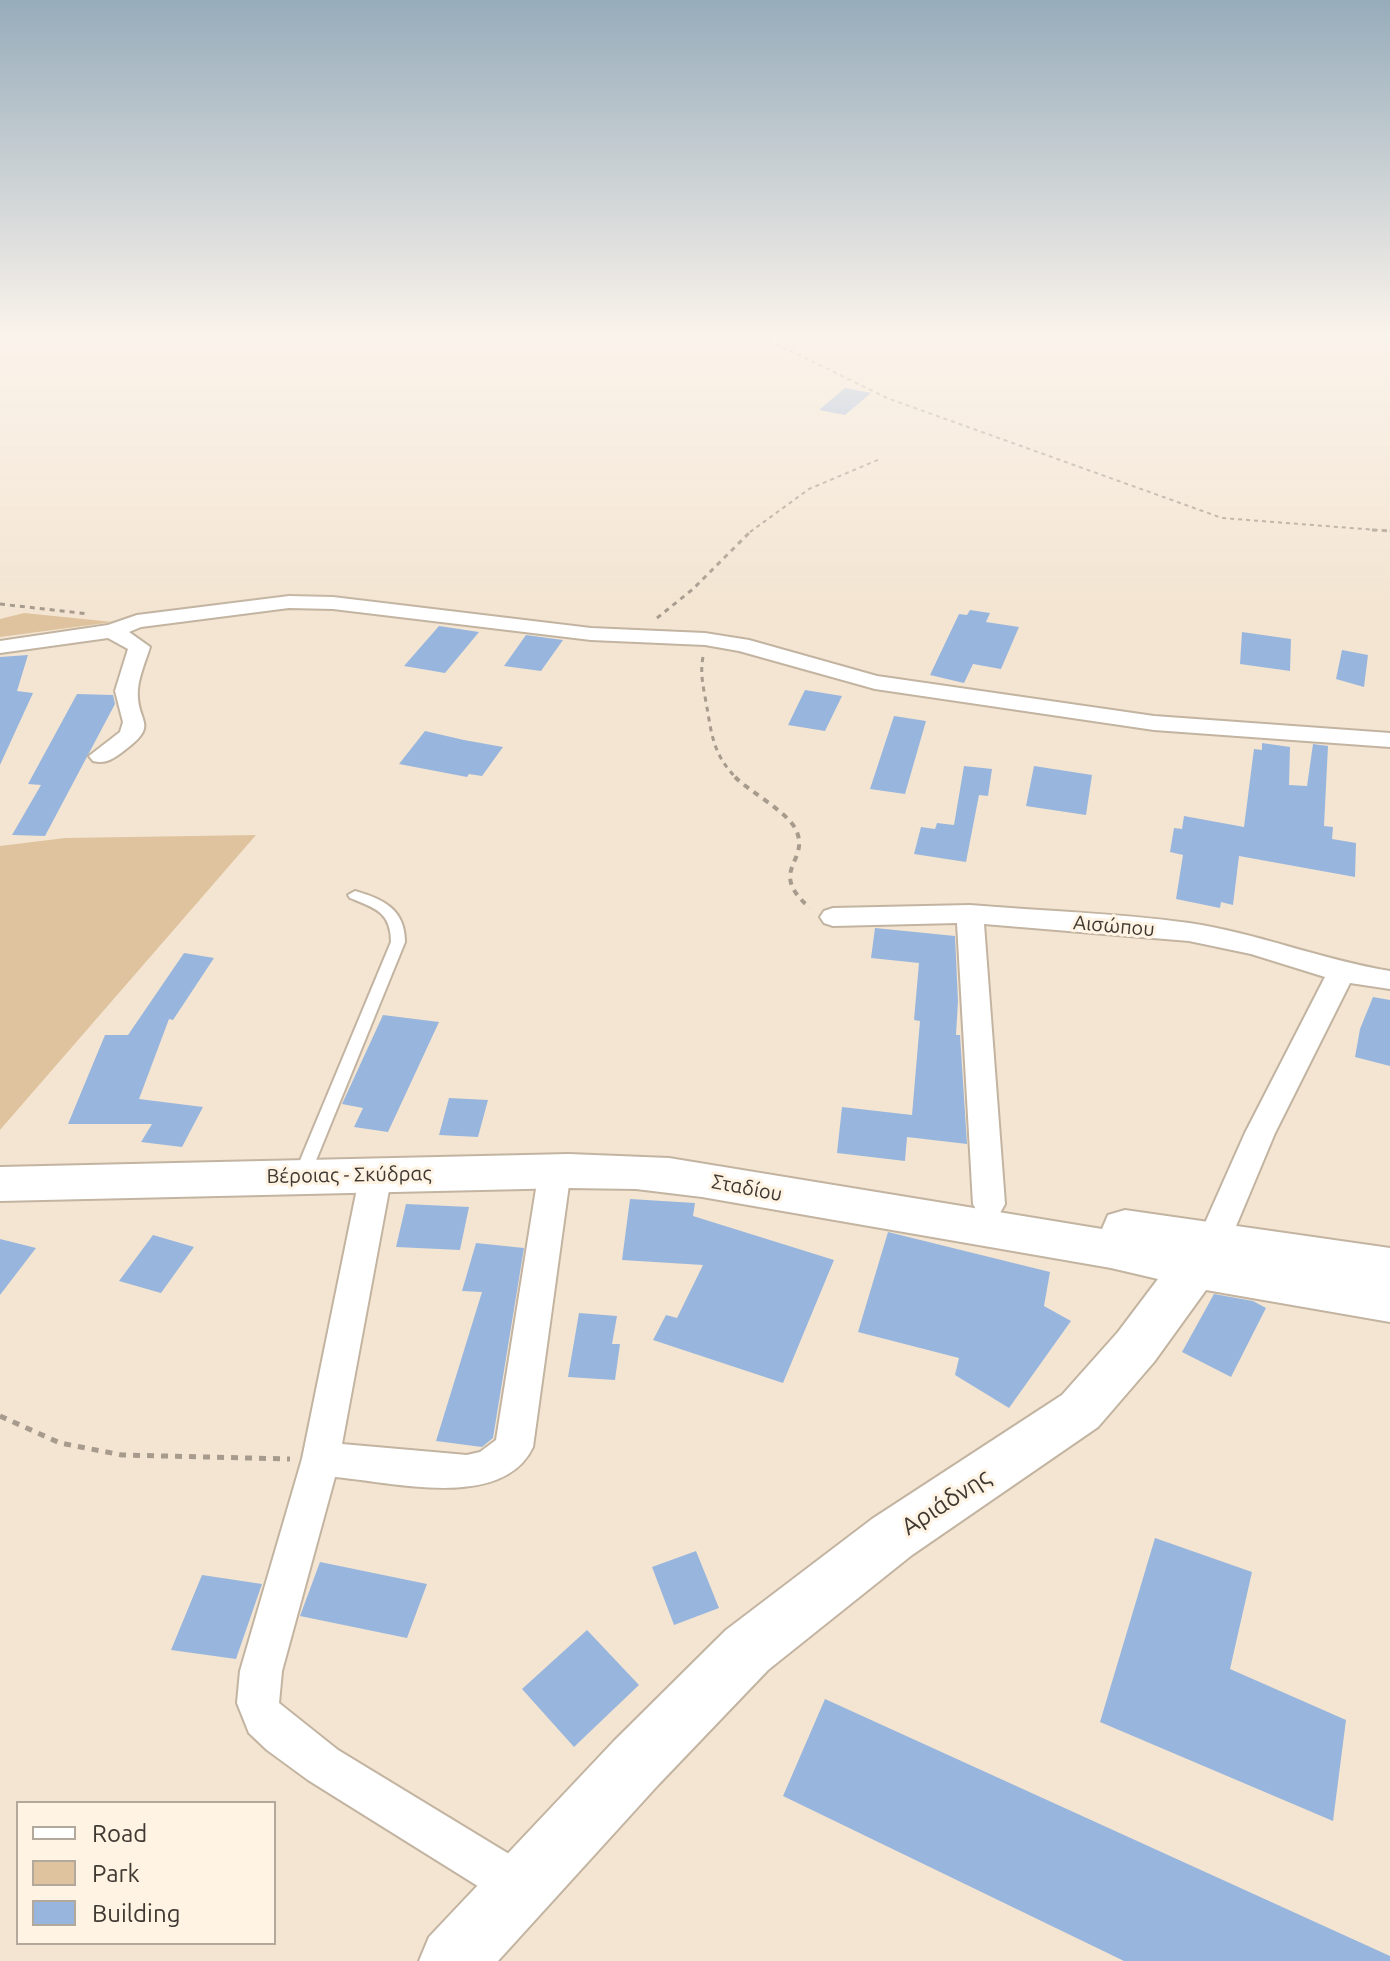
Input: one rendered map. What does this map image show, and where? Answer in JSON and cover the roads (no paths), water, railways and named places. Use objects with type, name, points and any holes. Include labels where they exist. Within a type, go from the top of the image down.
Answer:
[{"type":"main road","name":"Βέροιας - Σκύδρας","points":[[0,1184],[555,1170],[699,1178]]},
{"type":"main road","name":"Σταδίου","points":[[699,1178],[740,1170],[989,1204],[1070,1220],[1390,1302]]},
{"type":"main road","name":"Σταδίου","points":[[699,1178],[735,1187],[1111,1249],[1390,1267]]},
{"type":"main road","name":"Αριάδνης","points":[[453,1961],[636,1763],[747,1650],[892,1537],[1080,1411],[1136,1347],[1204,1254]]},
{"type":"street","points":[[0,647],[112,631],[137,621],[245,606],[303,602],[591,634],[705,639],[741,645],[875,682],[1027,705],[1154,723],[1390,740]]},
{"type":"street","points":[[101,756],[131,735],[134,722],[126,691],[139,647],[112,631]]},
{"type":"street","points":[[970,914],[989,1204]]},
{"type":"street","name":"Αισώπου","points":[[833,917],[970,914],[1189,932],[1255,946],[1341,972],[1390,980]]},
{"type":"street","name":"Αριάδνης","points":[[1204,1254],[1260,1133],[1341,972]]},
{"type":"street","points":[[321,1459],[467,1472],[486,1469],[505,1459],[514,1447],[555,1170]]},
{"type":"street","points":[[376,1174],[321,1459],[261,1671],[257,1694],[260,1709],[271,1725],[302,1751],[521,1887]]},
{"type":"lane","points":[[302,1176],[398,942],[399,925],[395,917],[355,895]]}]
